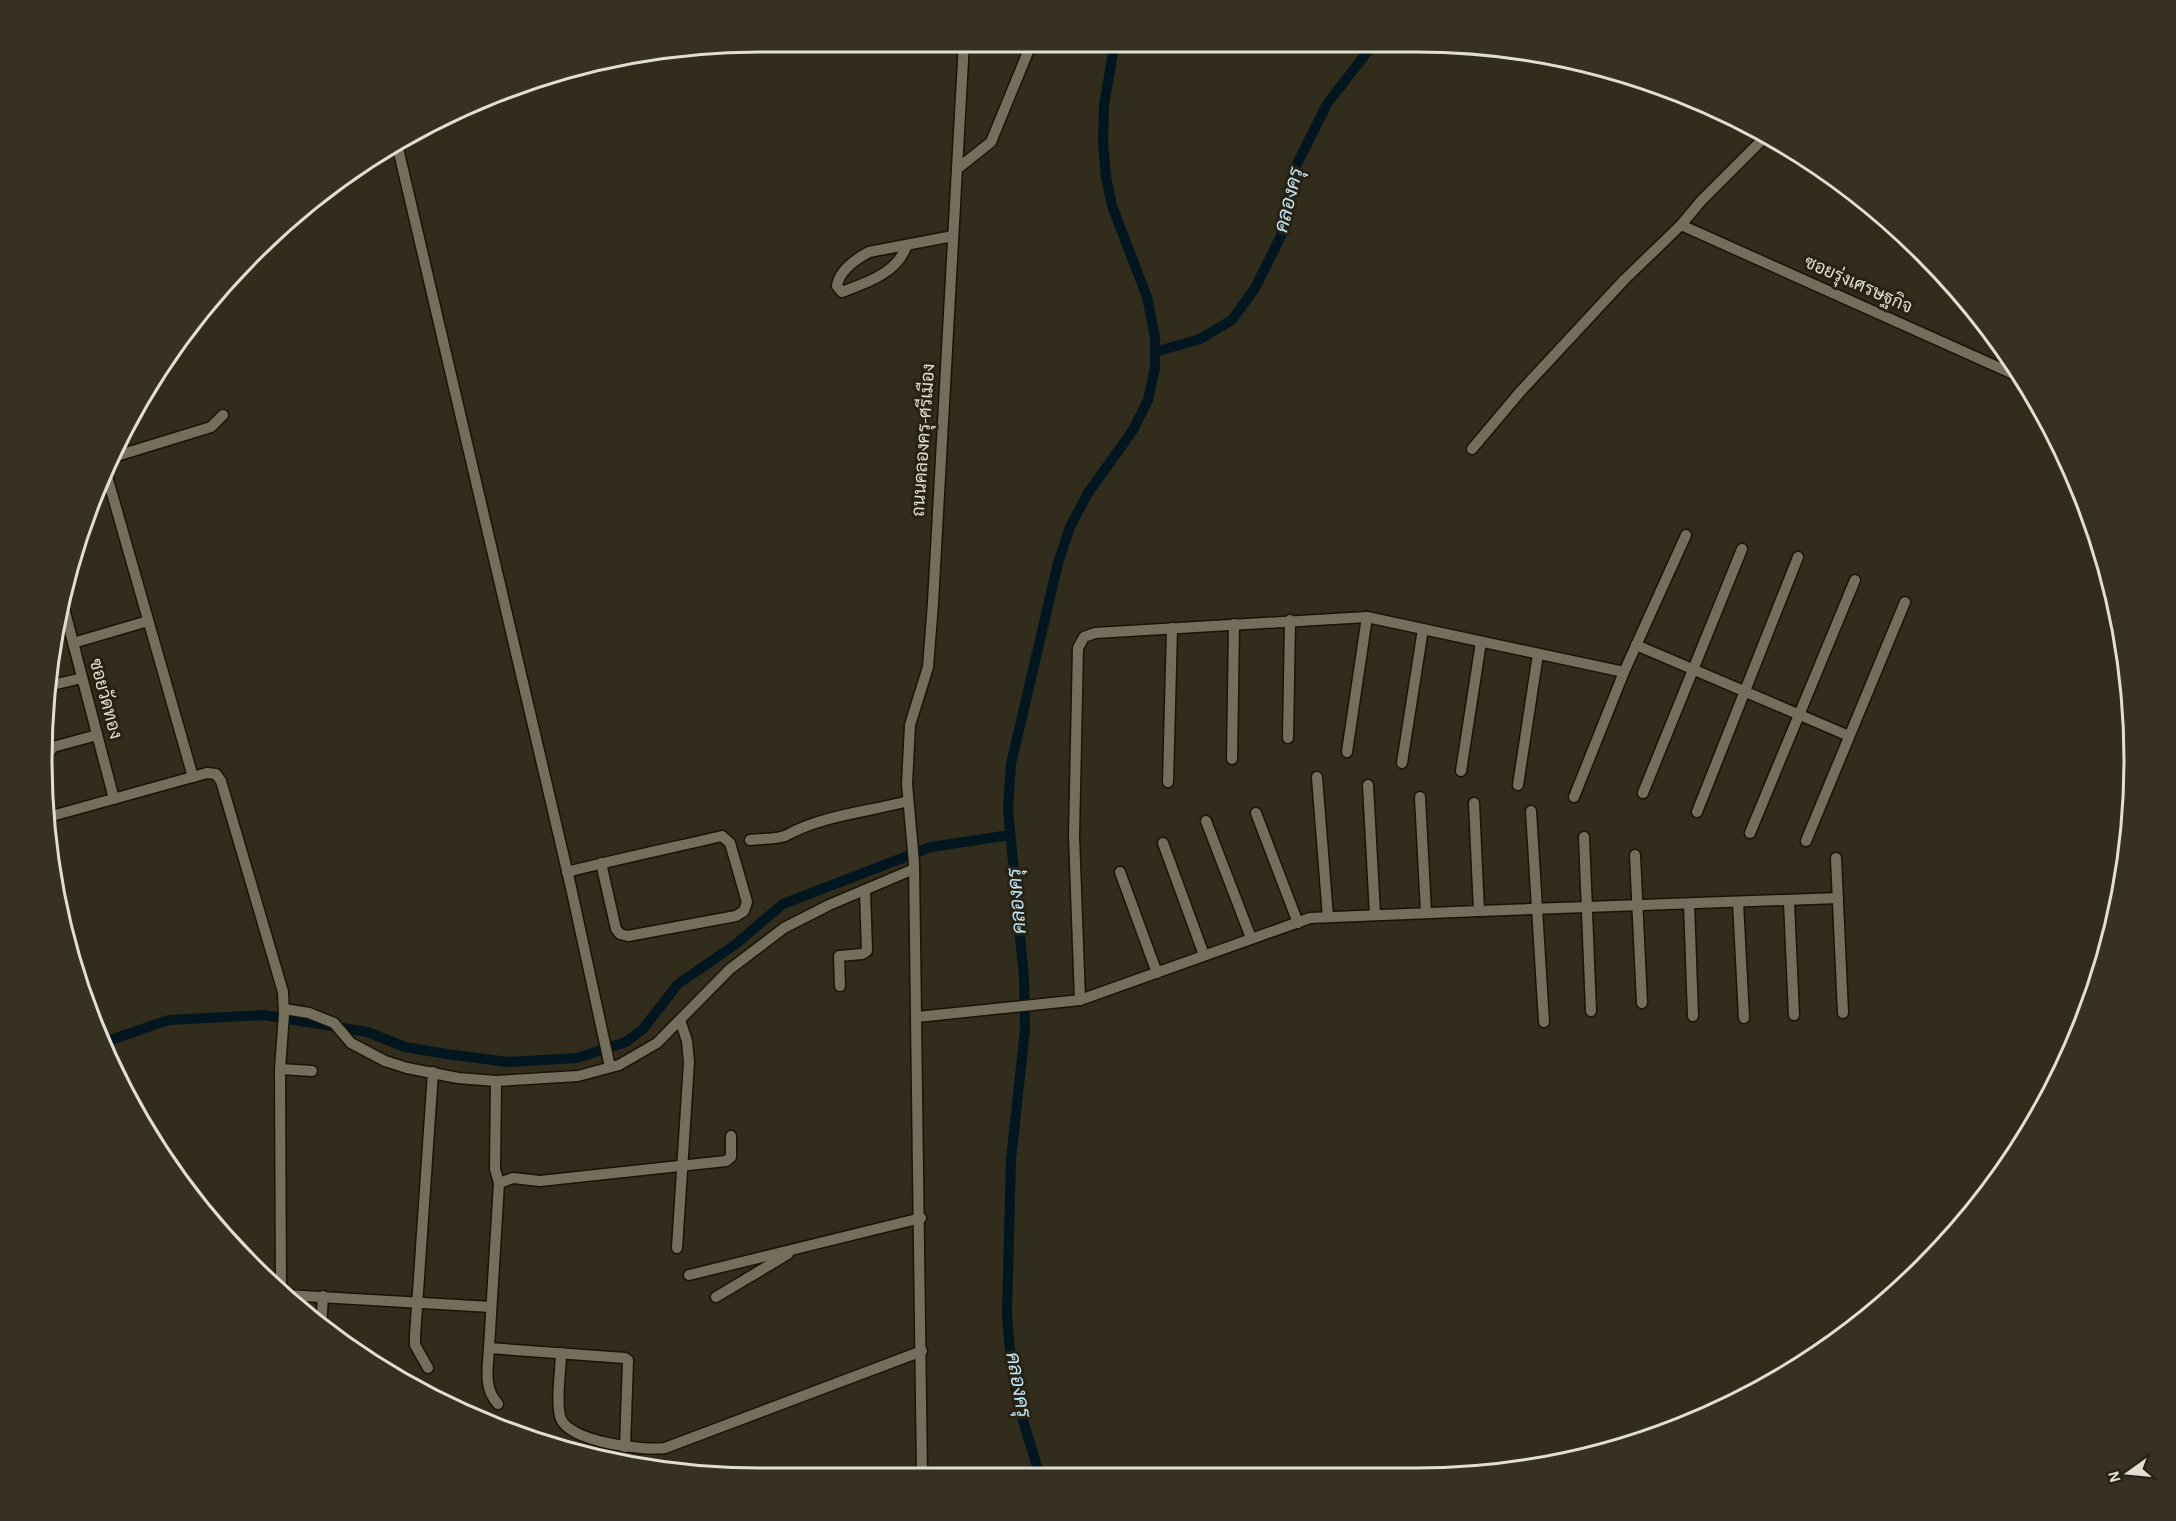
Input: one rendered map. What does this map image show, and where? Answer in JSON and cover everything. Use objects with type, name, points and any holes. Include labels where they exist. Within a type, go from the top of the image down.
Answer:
[{"type":"street","name":"ถนนคลองครุ-ศรีเมือง","points":[[922,1468],[921,1218],[914,866],[908,801],[910,725],[928,667],[963,52]]},
{"type":"street","points":[[957,169],[991,142],[1028,52]]},
{"type":"street","points":[[1472,449],[1520,392],[1624,280],[1681,225],[1701,201],[1760,142]]},
{"type":"street","points":[[400,151],[567,872],[609,1064]]},
{"type":"street","name":"ซอยรุ่งเศรษฐกิจ","points":[[1681,225],[2006,371]]},
{"type":"street","points":[[906,247],[903,256],[889,271],[842,292],[837,286],[838,279],[857,259],[869,252],[906,247],[953,236]]},
{"type":"street","points":[[123,454],[211,427],[222,415]]},
{"type":"street","points":[[109,483],[193,777]]},
{"type":"street","points":[[1574,797],[1624,672],[1686,535]]},
{"type":"street","points":[[1643,793],[1742,549]]},
{"type":"street","points":[[1697,812],[1798,557]]},
{"type":"street","points":[[1750,833],[1855,580]]},
{"type":"street","points":[[1806,841],[1905,602]]},
{"type":"street","points":[[1080,1000],[1074,836],[1078,648],[1084,638],[1095,633],[1366,617],[1624,672]]},
{"type":"street","points":[[1347,752],[1366,617]]},
{"type":"street","name":"ซอยวัดทอง","points":[[67,620],[114,800]]},
{"type":"street","points":[[1288,738],[1290,620]]},
{"type":"street","points":[[73,643],[148,621]]},
{"type":"street","points":[[1232,759],[1234,624]]},
{"type":"street","points":[[1168,782],[1172,628]]},
{"type":"street","points":[[1402,763],[1423,629]]},
{"type":"street","points":[[1461,771],[1481,642]]},
{"type":"street","points":[[1636,645],[1849,736]]},
{"type":"street","points":[[1518,785],[1538,654]]},
{"type":"street","points":[[57,684],[82,678]]},
{"type":"street","points":[[53,748],[97,735]]},
{"type":"street","points":[[55,815],[193,777],[216,774],[221,781],[283,992],[280,1069],[281,1281]]},
{"type":"street","points":[[1317,777],[1328,917]]},
{"type":"street","points":[[1368,785],[1375,915]]},
{"type":"street","points":[[1420,797],[1426,913]]},
{"type":"street","points":[[750,840],[787,835],[792,830],[825,819],[908,801]]},
{"type":"street","points":[[1474,803],[1479,911]]},
{"type":"street","points":[[1531,811],[1544,1022]]},
{"type":"street","points":[[1256,813],[1298,922]]},
{"type":"street","points":[[1206,820],[1251,938]]},
{"type":"street","points":[[567,872],[602,863],[722,836],[730,843],[747,902],[744,911],[736,916],[628,936],[620,934],[616,929],[602,863]]},
{"type":"street","points":[[1584,837],[1592,1011]]},
{"type":"street","points":[[1163,843],[1204,955]]},
{"type":"street","points":[[1635,855],[1642,1003]]},
{"type":"street","points":[[1836,858],[1843,1013]]},
{"type":"street","points":[[284,1011],[309,1013],[334,1023],[351,1043],[385,1061],[407,1068],[458,1078],[496,1080],[578,1076],[640,1054],[657,1043],[730,969],[784,928],[914,866]]},
{"type":"street","points":[[1120,872],[1157,973]]},
{"type":"street","points":[[840,987],[839,956],[862,954],[867,951],[865,890]]},
{"type":"street","points":[[917,1017],[1000,1011],[1080,1000],[1298,922],[1328,917],[1537,911],[1637,905],[1789,902],[1838,898]]},
{"type":"street","points":[[1738,902],[1744,1018]]},
{"type":"street","points":[[1789,902],[1794,1015]]},
{"type":"street","points":[[1689,904],[1692,1016]]},
{"type":"street","points":[[677,1248],[689,1062],[687,1041],[680,1020]]},
{"type":"street","points":[[280,1069],[312,1071]]},
{"type":"street","points":[[428,1368],[415,1345],[433,1072]]},
{"type":"street","points":[[496,1080],[495,1169],[499,1183],[487,1384],[489,1393],[498,1404]]},
{"type":"street","points":[[499,1183],[513,1178],[540,1181],[729,1160],[731,1136]]},
{"type":"street","points":[[689,1275],[921,1218]]},
{"type":"street","points":[[716,1297],[794,1250]]},
{"type":"street","points":[[297,1295],[491,1307]]},
{"type":"street","points":[[321,1316],[322,1296]]},
{"type":"street","points":[[489,1348],[617,1356],[628,1360],[625,1447]]},
{"type":"street","points":[[561,1353],[561,1418],[578,1433],[625,1447],[665,1448],[922,1351]]},
{"type":"waterway","name":"คลองครุ","points":[[1038,1468],[1018,1404],[1011,1362],[1007,1314],[1011,1159],[1025,1030],[1024,978],[1008,809],[1011,764],[1058,563],[1070,527],[1088,493],[1133,430],[1148,400],[1155,368],[1155,337],[1147,297],[1112,206],[1106,177],[1103,143],[1104,105],[1113,52]]},
{"type":"waterway","name":"คลองครุ","points":[[1155,352],[1200,339],[1232,320],[1255,288],[1282,234],[1295,168],[1327,104],[1367,52]]},
{"type":"waterway","points":[[110,1040],[169,1020],[264,1015],[367,1032],[405,1047],[447,1054],[508,1062],[577,1058],[626,1042],[643,1029],[678,984],[736,944],[783,904],[931,847],[1010,835]]}]
